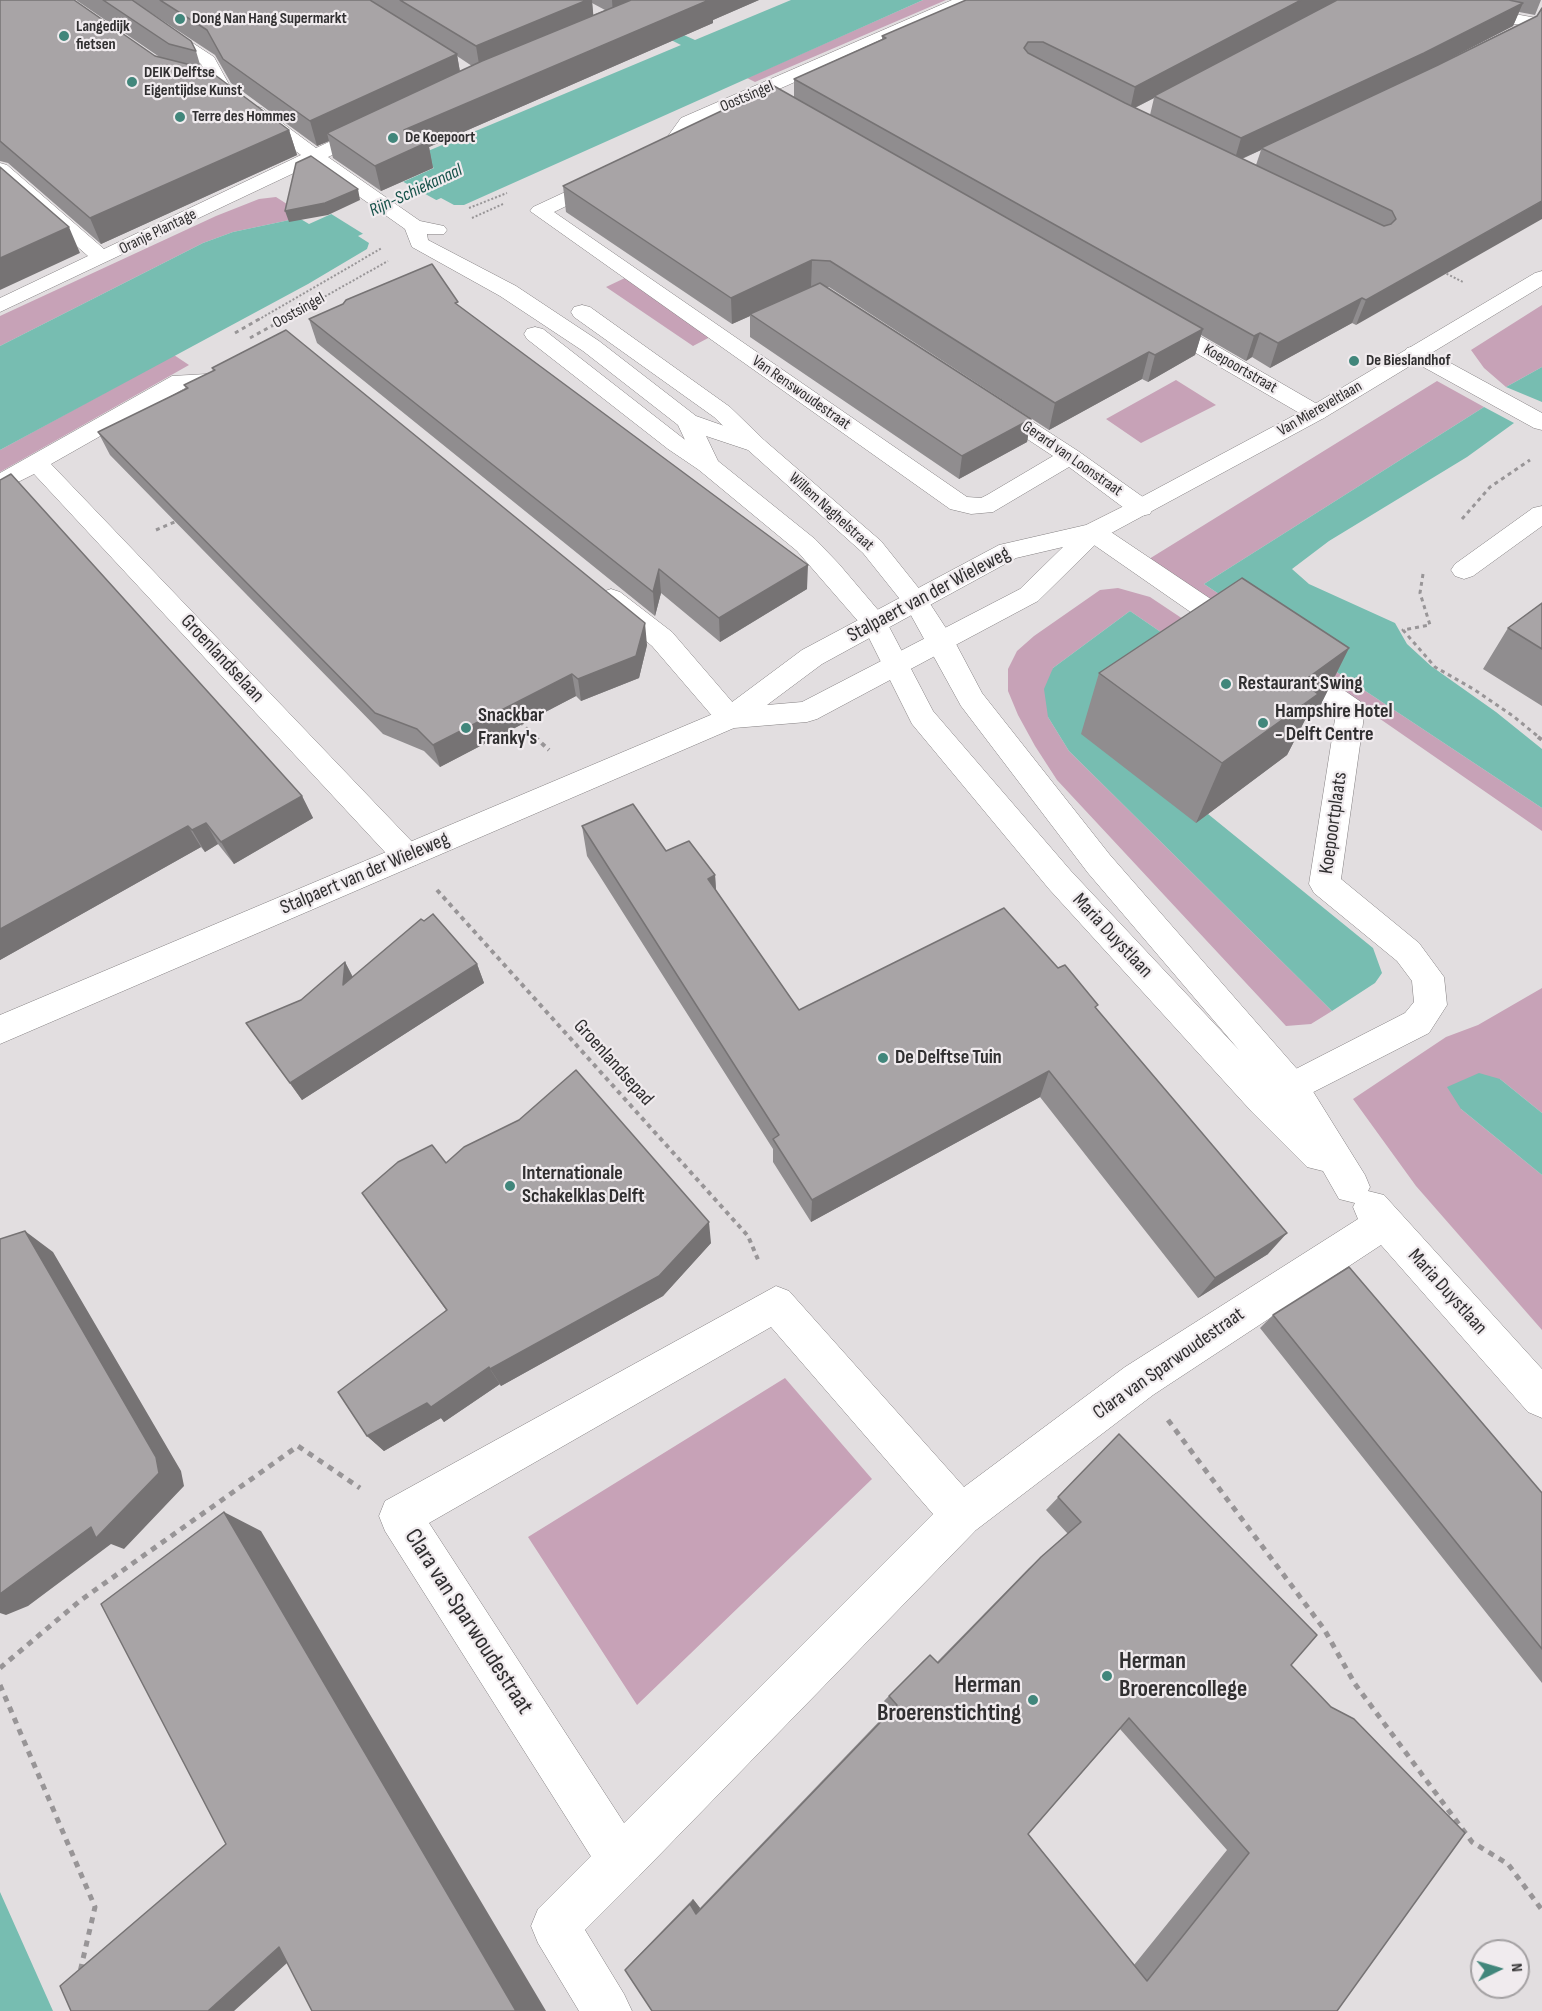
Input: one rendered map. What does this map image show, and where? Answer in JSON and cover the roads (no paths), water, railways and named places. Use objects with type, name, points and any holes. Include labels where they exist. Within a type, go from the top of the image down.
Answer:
[{"type":"street","points":[[116,0],[208,61],[222,88]]},
{"type":"street","name":"Oostsingel","points":[[540,211],[670,147],[688,122],[759,93],[966,0]]},
{"type":"street","points":[[1411,0],[1534,22]]},
{"type":"street","points":[[1512,37],[1534,22]]},
{"type":"street","points":[[201,83],[222,88]]},
{"type":"street","name":"Willem Naghelstraat","points":[[222,88],[412,229],[591,346],[688,421],[756,445],[872,547],[916,602],[941,642]]},
{"type":"street","points":[[759,93],[780,105]]},
{"type":"street","name":"Oranje Plantage","points":[[0,306],[387,123]]},
{"type":"street","points":[[0,169],[102,258]]},
{"type":"street","name":"Van Renswoudestraat","points":[[540,211],[959,503],[984,506],[996,501],[1070,456]]},
{"type":"street","name":"Van Miereveltlaan","points":[[1093,532],[1316,413],[1542,276]]},
{"type":"street","points":[[582,312],[722,412],[756,445]]},
{"type":"street","name":"Koepoortstraat","points":[[1141,312],[1316,413]]},
{"type":"street","points":[[723,339],[744,329]]},
{"type":"street","points":[[535,334],[676,444],[708,465]]},
{"type":"street","points":[[1415,353],[1542,423]]},
{"type":"street","points":[[0,483],[180,381],[211,381],[253,361]]},
{"type":"street","name":"Gerard van Loonstraat","points":[[970,391],[1070,456],[1141,508]]},
{"type":"street","name":"Willem Naghelstraat","points":[[688,421],[708,465],[806,545],[830,570],[875,624],[897,666]]},
{"type":"street","name":"Groenlandselaan","points":[[37,463],[406,856]]},
{"type":"street","points":[[1464,570],[1542,514]]},
{"type":"street","name":"Stalpaert van der Wieleweg","points":[[0,1030],[730,718],[812,657],[1008,551],[1093,532]]},
{"type":"street","name":"Stalpaert van der Wieleweg","points":[[730,718],[807,712],[897,666],[1029,595],[1093,532]]},
{"type":"street","name":"Koepoortplaats","points":[[1093,532],[1351,709],[1325,884],[1408,952],[1428,977],[1431,1005],[1417,1023],[1292,1088]]},
{"type":"street","points":[[589,579],[662,639],[730,718]]},
{"type":"street","name":"Maria Duystlaan","points":[[941,642],[971,699],[1099,864],[1292,1088],[1352,1187]]},
{"type":"street","name":"Maria Duystlaan","points":[[897,666],[922,717],[1060,879],[1264,1101],[1385,1222],[1542,1398]]},
{"type":"street","name":"Clara van Sparwoudestraat","points":[[961,1515],[776,1304],[400,1516],[621,1860],[961,1515],[1139,1381],[1385,1222]]},
{"type":"street","points":[[607,2011],[555,1926],[621,1860]]},
{"type":"water","name":"Rijn-Schiekanaal","points":[[791,0],[923,0],[464,205],[454,205],[441,198],[358,236],[369,243],[367,249],[308,284],[0,450],[0,346],[203,243],[233,232],[299,218],[309,224],[434,168],[416,156],[681,45],[645,27],[657,23],[695,40]]},
{"type":"water","points":[[1542,367],[1542,402],[1506,387]]},
{"type":"water","points":[[1484,407],[1514,423],[1467,457],[1329,541],[1292,569],[1309,584],[1395,623],[1407,644],[1431,666],[1496,712],[1542,749],[1542,808],[1204,584]]},
{"type":"water","points":[[1130,611],[1184,648],[1208,814],[1373,948],[1382,973],[1375,983],[1332,1011],[1069,751],[1048,717],[1044,689],[1053,668]]},
{"type":"water","points":[[1479,1073],[1500,1079],[1542,1113],[1542,1175],[1461,1109],[1447,1087]]},
{"type":"water","points":[[0,1892],[53,2011],[0,2011]]},
{"type":"place","name":"Dong Nan Hang Supermarkt","points":[[180,19]]},
{"type":"place","name":"Langedijk fietsen","points":[[64,36]]},
{"type":"place","name":"DEIK Delftse Eigentijdse Kunst","points":[[132,82]]},
{"type":"place","name":"Terre des Hommes","points":[[180,117]]},
{"type":"place","name":"De Koepoort","points":[[393,138]]},
{"type":"place","name":"De Bieslandhof","points":[[1354,361]]},
{"type":"place","name":"Restaurant Swing","points":[[1226,684]]},
{"type":"place","name":"Hampshire Hotel - Delft Centre","points":[[1263,723]]},
{"type":"place","name":"Snackbar Franky's","points":[[466,728]]},
{"type":"place","name":"De Delftse Tuin","points":[[883,1058]]},
{"type":"place","name":"Internationale Schakelklas Delft","points":[[510,1186]]},
{"type":"place","name":"Herman Broerencollege","points":[[1107,1676]]},
{"type":"place","name":"Herman Broerenstichting","points":[[1033,1700]]}]
